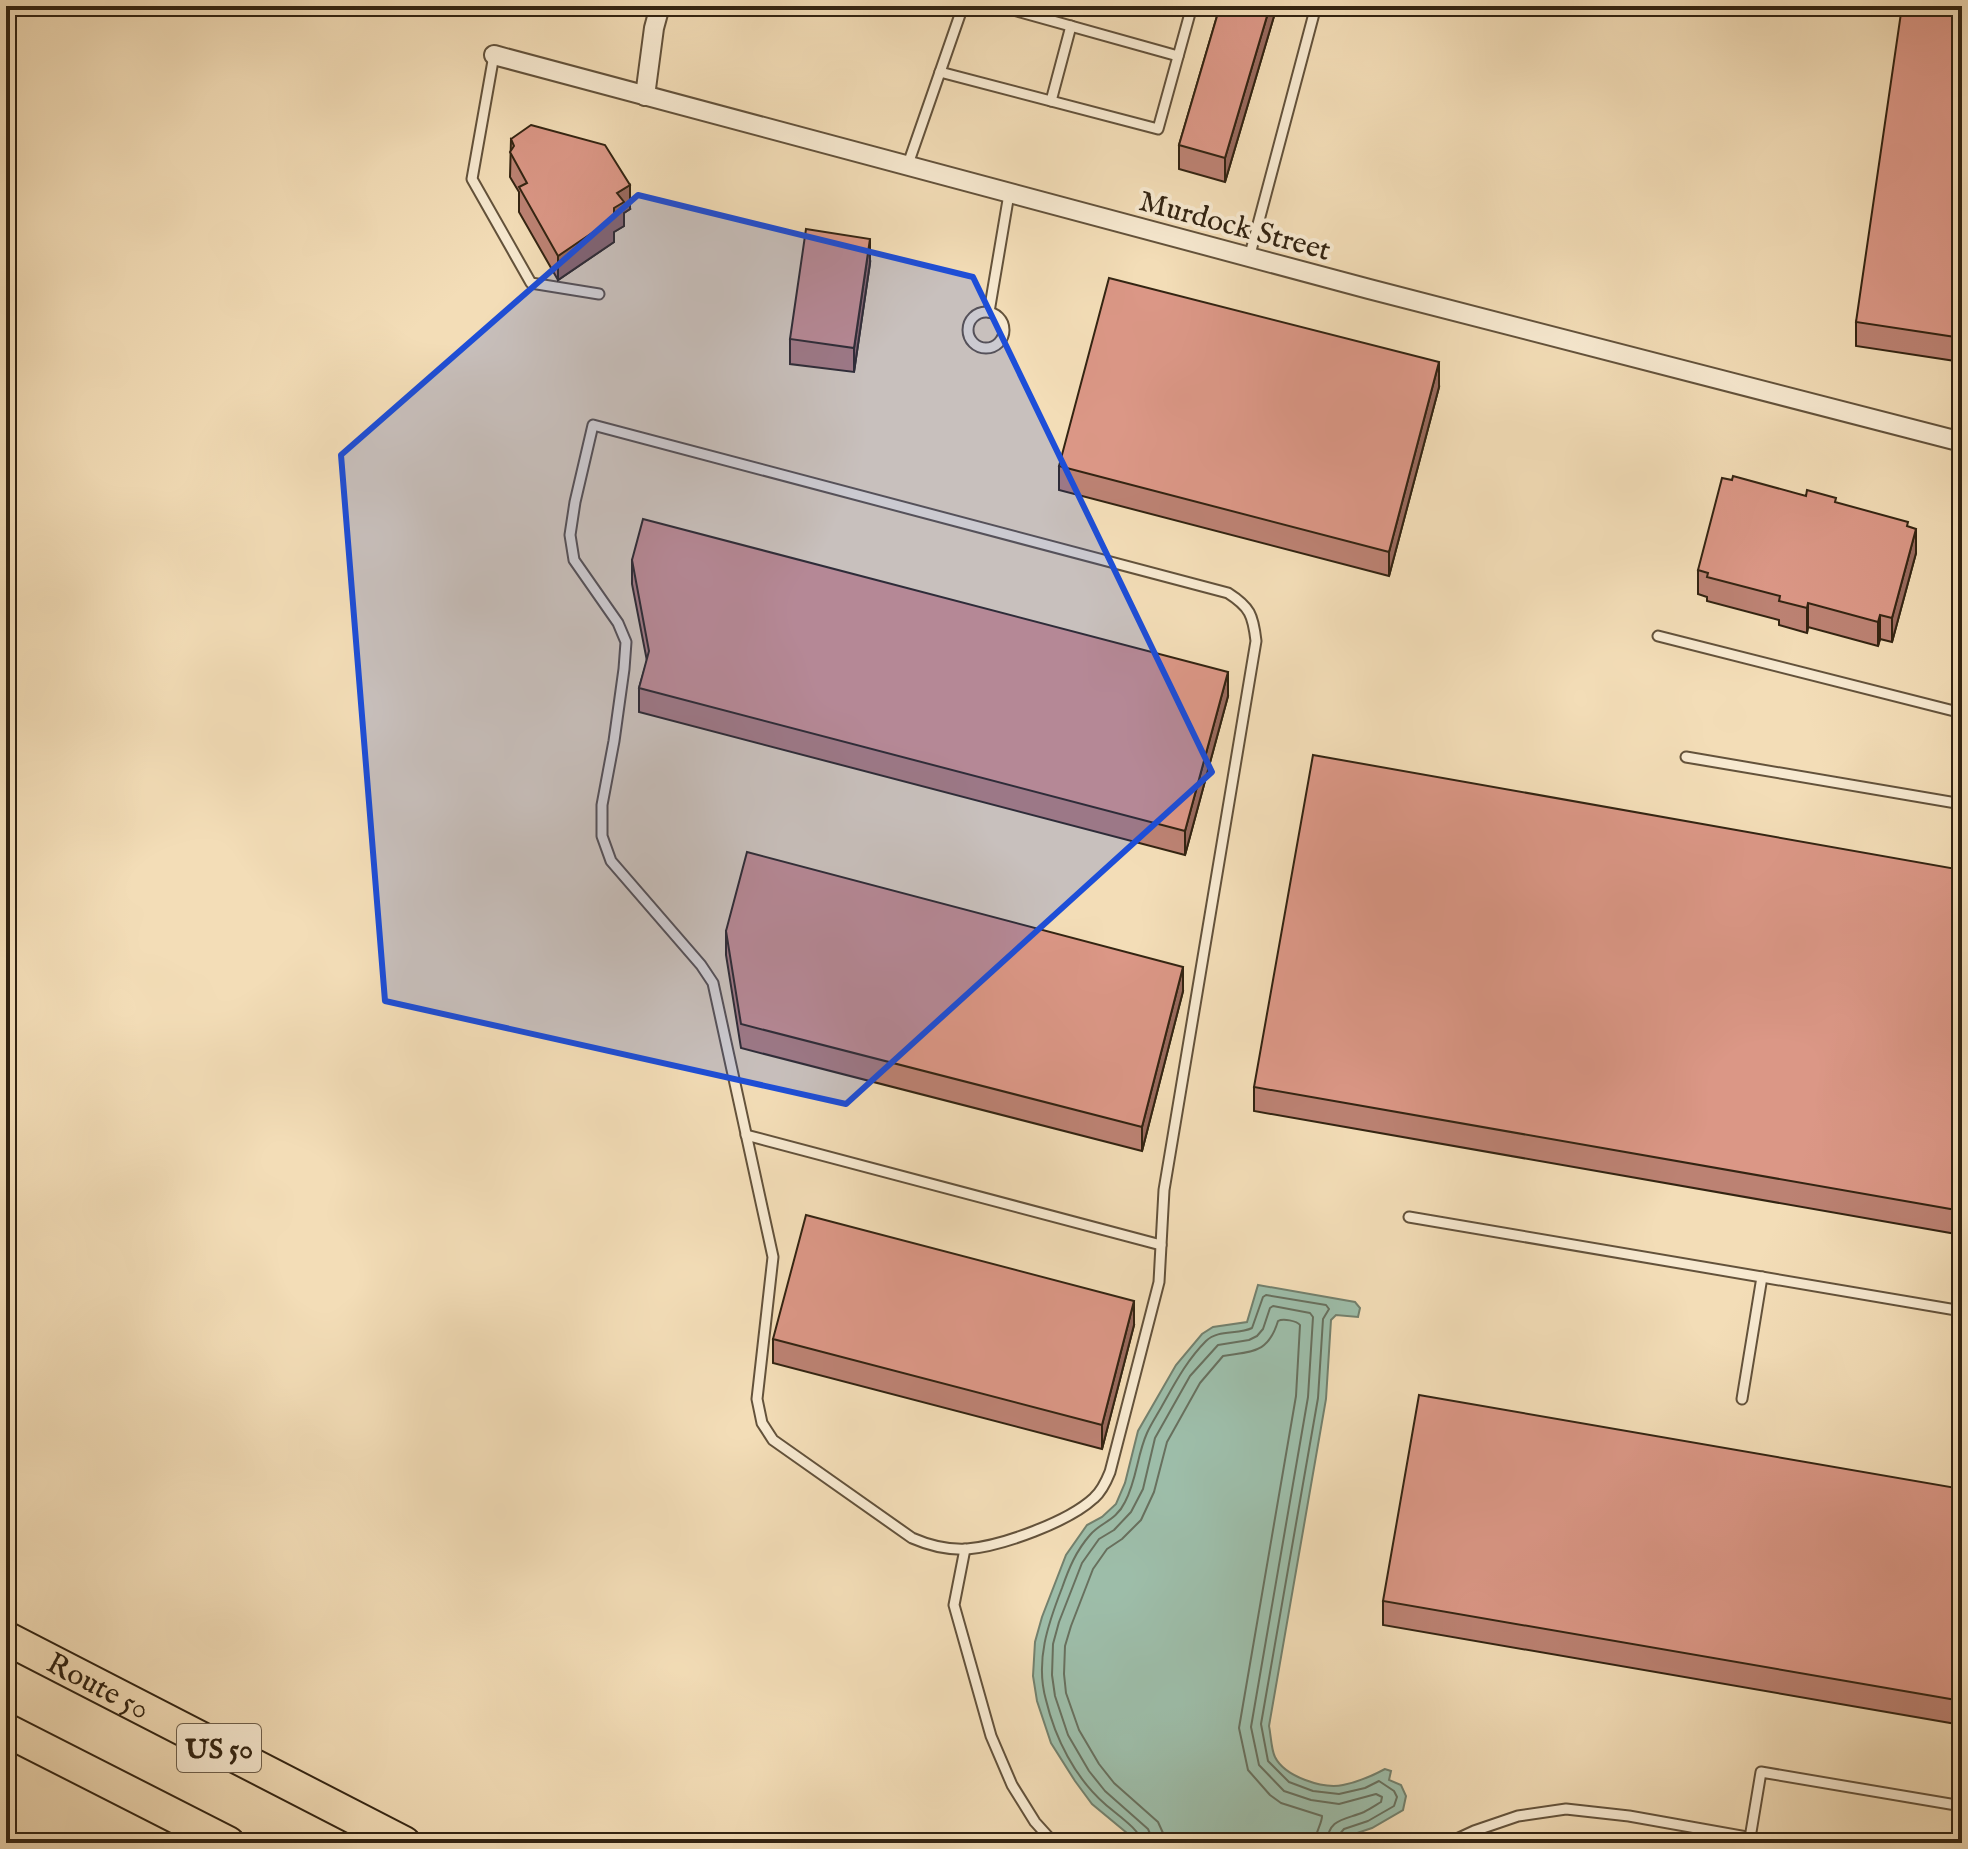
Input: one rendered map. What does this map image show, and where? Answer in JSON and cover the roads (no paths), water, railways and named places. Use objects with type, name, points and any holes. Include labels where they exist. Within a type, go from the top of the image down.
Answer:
[{"type":"highway","name":"Route 50","points":[[6,1638],[404,1843]]},
{"type":"highway","name":"US 50","points":[[6,1730],[228,1843]]},
{"type":"street","points":[[645,96],[660,6]]},
{"type":"street","name":"Murdock Street","points":[[494,55],[1249,258],[1962,442]]},
{"type":"lane","points":[[907,167],[963,6]]},
{"type":"lane","points":[[999,6],[1178,56]]},
{"type":"lane","points":[[940,72],[1158,129],[1192,6]]},
{"type":"lane","points":[[1249,258],[1316,6]]},
{"type":"lane","points":[[1051,101],[1071,26]]},
{"type":"lane","points":[[494,55],[472,179],[531,283],[599,294]]},
{"type":"lane","points":[[989,312],[1009,194]]},
{"type":"lane","points":[[989,312],[995,313],[1003,322],[1004,334],[993,347],[981,347],[975,345],[968,335],[969,323],[977,313],[989,312]]},
{"type":"lane","points":[[593,425],[1228,593],[1243,602],[1254,618],[1256,641],[1164,1190],[1161,1245],[1159,1282],[1110,1472],[1094,1499],[1049,1524],[1016,1538],[965,1549],[922,1542],[903,1533],[766,1432],[757,1399],[773,1257],[713,983],[611,861],[602,836],[602,805],[614,741],[626,642],[618,623],[574,560],[570,535],[593,425]]},
{"type":"lane","points":[[1658,636],[1962,713]]},
{"type":"lane","points":[[1686,757],[1962,804]]},
{"type":"lane","points":[[746,1135],[1161,1245]]},
{"type":"lane","points":[[1409,1217],[1962,1311]]},
{"type":"lane","points":[[1742,1399],[1762,1277]]},
{"type":"lane","points":[[965,1549],[954,1605],[991,1736],[1012,1785],[1035,1822],[1054,1843]]},
{"type":"lane","points":[[1750,1838],[1761,1772],[1962,1806]]},
{"type":"lane","points":[[1448,1843],[1518,1816],[1566,1809],[1629,1816],[1781,1843]]},
{"type":"water","points":[[1258,1285],[1355,1302],[1360,1308],[1358,1317],[1336,1315],[1331,1320],[1326,1399],[1269,1726],[1274,1754],[1280,1764],[1296,1776],[1325,1785],[1349,1784],[1385,1769],[1391,1771],[1389,1780],[1401,1785],[1406,1796],[1403,1810],[1372,1828],[1348,1836],[1343,1843],[1139,1843],[1092,1804],[1051,1743],[1037,1701],[1033,1676],[1035,1642],[1066,1555],[1087,1525],[1116,1504],[1125,1483],[1138,1431],[1176,1365],[1202,1334],[1213,1327],[1247,1322]]}]
